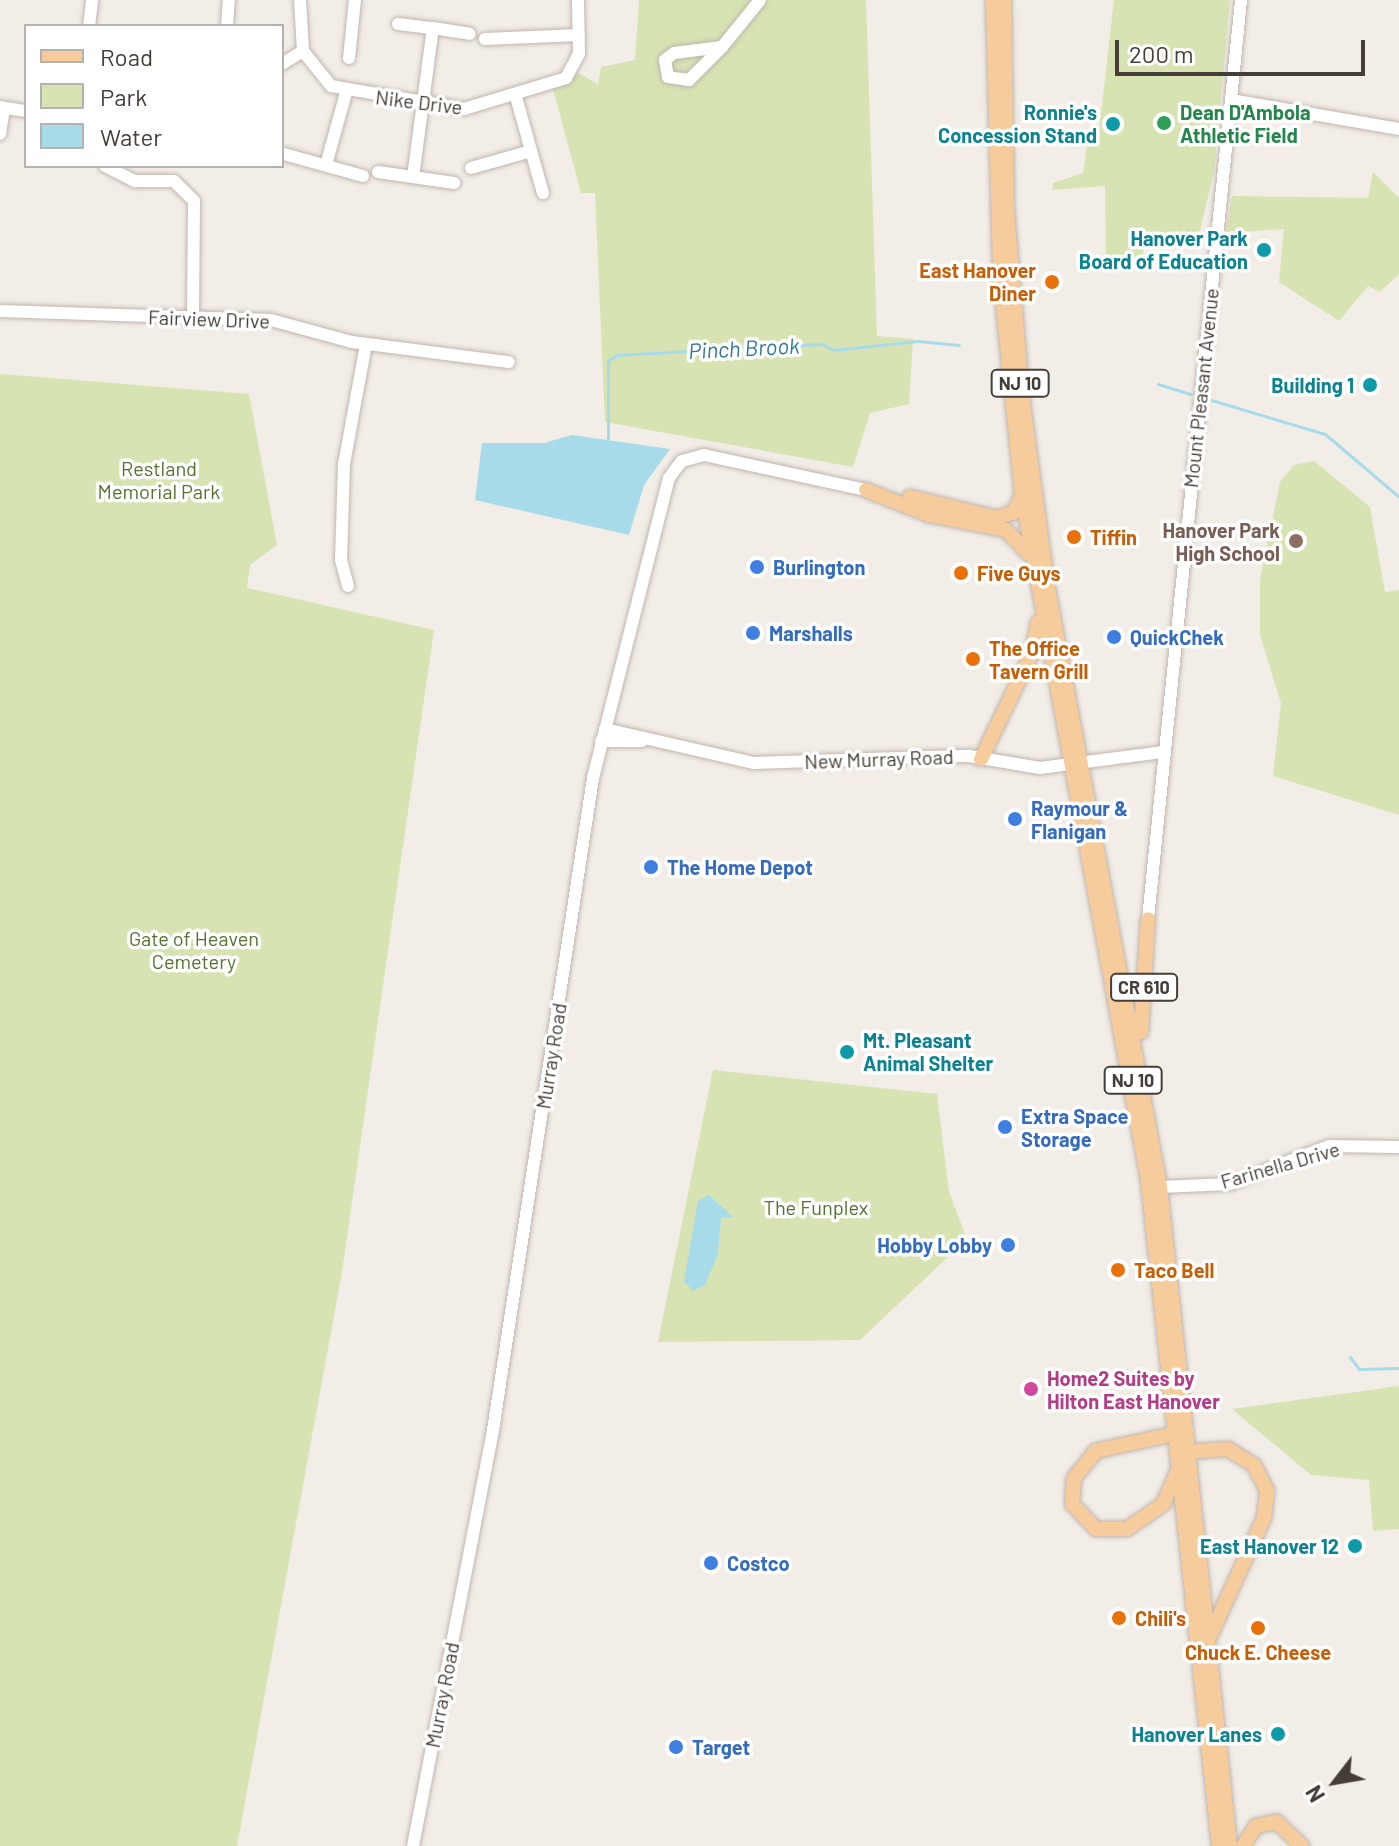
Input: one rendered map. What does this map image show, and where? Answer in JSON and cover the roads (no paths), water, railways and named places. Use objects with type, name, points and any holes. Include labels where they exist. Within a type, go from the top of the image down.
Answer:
[{"type":"main road","name":"NJ 10","points":[[993,0],[995,188],[1022,495],[1037,595],[1140,1056],[1160,1187],[1182,1432]]},
{"type":"main road","name":"NJ 10","points":[[1004,0],[1018,357],[1048,589],[1134,1085],[1210,1639],[1230,1846]]},
{"type":"main road","points":[[866,490],[997,518],[1014,512],[1022,495]]},
{"type":"main road","points":[[866,490],[929,515],[1006,530],[1031,559]]},
{"type":"main road","points":[[981,759],[1035,643],[1037,595]]},
{"type":"main road","name":"CR 610","points":[[1140,1056],[1148,919]]},
{"type":"main road","points":[[1182,1432],[1096,1451],[1074,1478],[1075,1511],[1105,1531],[1136,1525],[1163,1504],[1185,1456],[1239,1452],[1254,1465],[1267,1491],[1264,1518],[1210,1639]]},
{"type":"main road","name":"NJ 10","points":[[1185,1456],[1219,1846]]},
{"type":"main road","points":[[1243,1846],[1250,1832],[1268,1822],[1289,1826],[1302,1846]]},
{"type":"street","points":[[89,24],[92,0]]},
{"type":"street","points":[[227,24],[229,0]]},
{"type":"street","points":[[284,63],[303,51],[300,0]]},
{"type":"street","points":[[349,58],[355,0]]},
{"type":"street","name":"Nike Drive","points":[[303,51],[317,74],[346,93],[468,109],[516,97],[566,78],[577,61],[578,0]]},
{"type":"street","points":[[722,47],[760,0]]},
{"type":"street","name":"Mount Pleasant Avenue","points":[[1148,919],[1241,0]]},
{"type":"street","points":[[398,24],[470,34]]},
{"type":"street","points":[[413,177],[433,28]]},
{"type":"street","points":[[485,39],[579,35]]},
{"type":"street","points":[[326,165],[346,93]]},
{"type":"street","points":[[516,97],[543,193]]},
{"type":"street","points":[[1231,100],[1399,129]]},
{"type":"street","points":[[0,134],[2,107],[24,111]]},
{"type":"street","points":[[471,168],[531,151]]},
{"type":"street","points":[[284,154],[363,176]]},
{"type":"street","points":[[109,168],[135,181],[174,181],[194,201],[193,317]]},
{"type":"street","points":[[378,172],[454,183]]},
{"type":"street","name":"Fairview Drive","points":[[0,311],[271,320],[366,344],[509,362]]},
{"type":"street","points":[[348,586],[341,560],[344,464],[366,344]]},
{"type":"street","name":"Murray Road","points":[[413,1846],[493,1430],[603,735],[678,464],[704,455],[866,490]]},
{"type":"street","name":"New Murray Road","points":[[603,735],[754,763],[981,759],[1032,768],[1164,752]]},
{"type":"street","name":"Farinella Drive","points":[[1160,1187],[1230,1184],[1329,1146],[1399,1147]]},
{"type":"water","points":[[572,435],[670,449],[644,485],[629,535],[475,500],[482,443],[544,443]]},
{"type":"water","points":[[709,1195],[733,1217],[721,1218],[718,1254],[705,1285],[693,1291],[684,1281],[698,1201]]},
{"type":"waterway","name":"Pinch Brook","points":[[608,439],[608,361],[616,355],[821,344],[834,350],[918,341],[959,345]]},
{"type":"waterway","name":"Pinch Brook","points":[[1158,384],[1191,394]]},
{"type":"waterway","name":"Pinch Brook","points":[[1208,399],[1325,434],[1399,497]]},
{"type":"waterway","points":[[1350,1357],[1359,1369],[1399,1368]]},
{"type":"place","name":"Dean D'Ambola Athletic Field","points":[[1164,123]]},
{"type":"place","name":"Ronnie's Concession Stand","points":[[1113,124]]},
{"type":"place","name":"Hanover Park Board of Education","points":[[1264,250]]},
{"type":"place","name":"East Hanover Diner","points":[[1052,282]]},
{"type":"place","name":"Building 1","points":[[1370,385]]},
{"type":"place","name":"Tiffin","points":[[1074,537]]},
{"type":"place","name":"Hanover Park High School","points":[[1296,541]]},
{"type":"place","name":"Burlington","points":[[757,567]]},
{"type":"place","name":"Five Guys","points":[[961,573]]},
{"type":"place","name":"Marshalls","points":[[753,633]]},
{"type":"place","name":"QuickChek","points":[[1114,637]]},
{"type":"place","name":"The Office Tavern Grill","points":[[973,659]]},
{"type":"place","name":"Raymour & Flanigan","points":[[1015,819]]},
{"type":"place","name":"The Home Depot","points":[[651,867]]},
{"type":"place","name":"Mt. Pleasant Animal Shelter","points":[[847,1052]]},
{"type":"place","name":"Extra Space Storage","points":[[1005,1127]]},
{"type":"place","name":"Hobby Lobby","points":[[1008,1245]]},
{"type":"place","name":"Taco Bell","points":[[1118,1270]]},
{"type":"place","name":"Home2 Suites by Hilton East Hanover","points":[[1031,1389]]},
{"type":"place","name":"East Hanover 12","points":[[1355,1546]]},
{"type":"place","name":"Costco","points":[[711,1563]]},
{"type":"place","name":"Chili's","points":[[1119,1618]]},
{"type":"place","name":"Chuck E. Cheese","points":[[1258,1628]]},
{"type":"place","name":"Hanover Lanes","points":[[1278,1734]]},
{"type":"place","name":"Target","points":[[676,1747]]},
{"type":"park label","name":"Restland Memorial Park","points":[[159,480]]},
{"type":"park label","name":"Gate of Heaven Cemetery","points":[[194,950]]},
{"type":"park label","name":"The Funplex","points":[[816,1207]]}]
